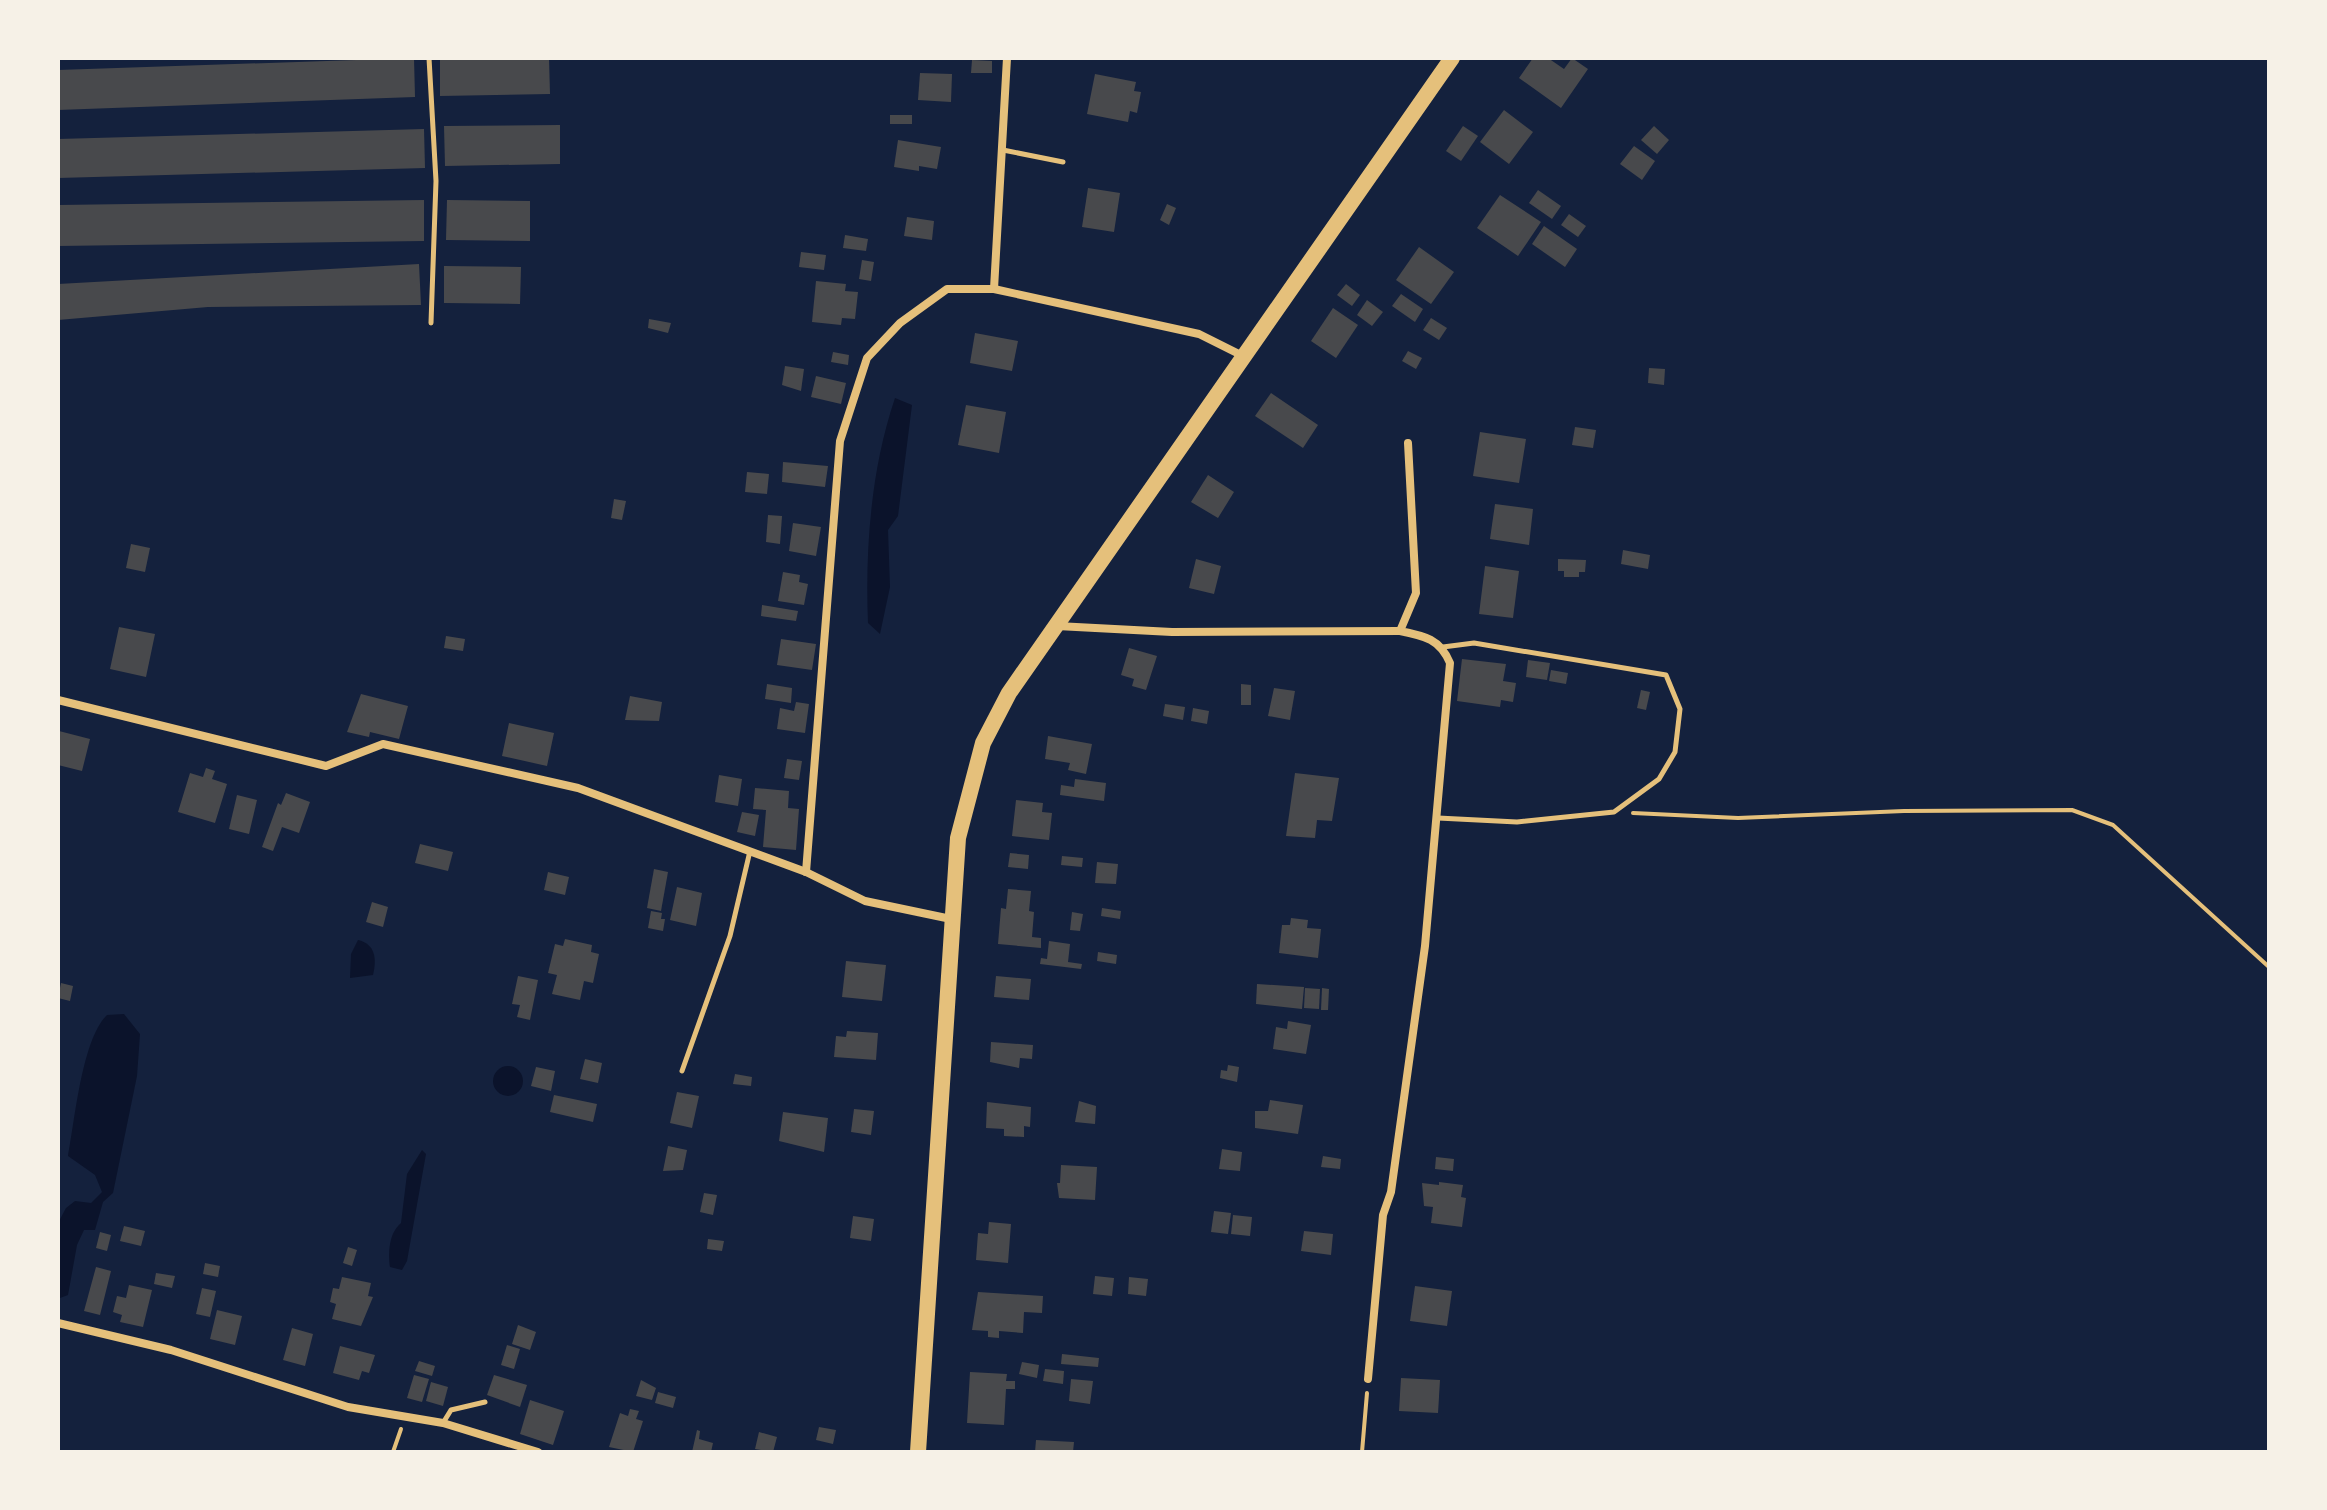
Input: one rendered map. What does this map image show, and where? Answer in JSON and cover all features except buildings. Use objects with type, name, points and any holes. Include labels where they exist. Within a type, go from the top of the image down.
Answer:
[{"type":"main road","points":[[918,1452],[958,838],[983,743],[1009,693],[1452,58]]},
{"type":"street","points":[[994,289],[1007,58]]},
{"type":"street","points":[[806,872],[840,441],[867,358],[900,323],[947,289],[994,289],[1199,334],[1243,356]]},
{"type":"street","points":[[1400,631],[1416,593],[1408,443]]},
{"type":"street","points":[[1056,626],[1146,632],[1400,631],[1427,636],[1443,647],[1450,663],[1425,946],[1391,1192],[1383,1215],[1368,1379]]},
{"type":"street","points":[[58,700],[326,766],[383,744],[578,788],[806,872],[865,901],[951,919]]},
{"type":"street","points":[[58,1323],[171,1350],[348,1407],[443,1423],[538,1452]]},
{"type":"lane","points":[[429,58],[436,181],[431,323]]},
{"type":"lane","points":[[1002,150],[1063,162]]},
{"type":"lane","points":[[1438,818],[1517,822],[1614,812],[1659,779],[1675,752],[1680,709],[1666,675],[1474,643],[1443,647]]},
{"type":"lane","points":[[682,1071],[730,936],[750,850]]},
{"type":"lane","points":[[443,1423],[451,1410],[485,1402]]},
{"type":"path","points":[[1614,812],[1738,818],[1904,811],[2072,810],[2113,825],[2269,967]]},
{"type":"path","points":[[1362,1452],[1368,1379]]},
{"type":"path","points":[[393,1452],[406,1419]]},
{"type":"water","points":[[895,398],[912,405],[898,516],[888,530],[890,587],[880,634],[868,623],[869,538],[880,453]]},
{"type":"water","points":[[358,940],[371,948],[375,963],[373,975],[350,978],[351,954]]},
{"type":"water","points":[[124,1014],[140,1034],[137,1076],[113,1193],[103,1202],[95,1230],[84,1230],[77,1245],[68,1295],[60,1298],[58,1223],[66,1208],[75,1201],[91,1203],[102,1192],[95,1175],[68,1156],[81,1081],[98,1026],[107,1015]]},
{"type":"water","points":[[508,1066],[519,1070],[523,1081],[519,1092],[508,1096],[497,1092],[493,1081],[497,1070]]},
{"type":"water","points":[[422,1150],[426,1154],[407,1261],[402,1270],[390,1267],[390,1243],[401,1223],[407,1174]]}]
